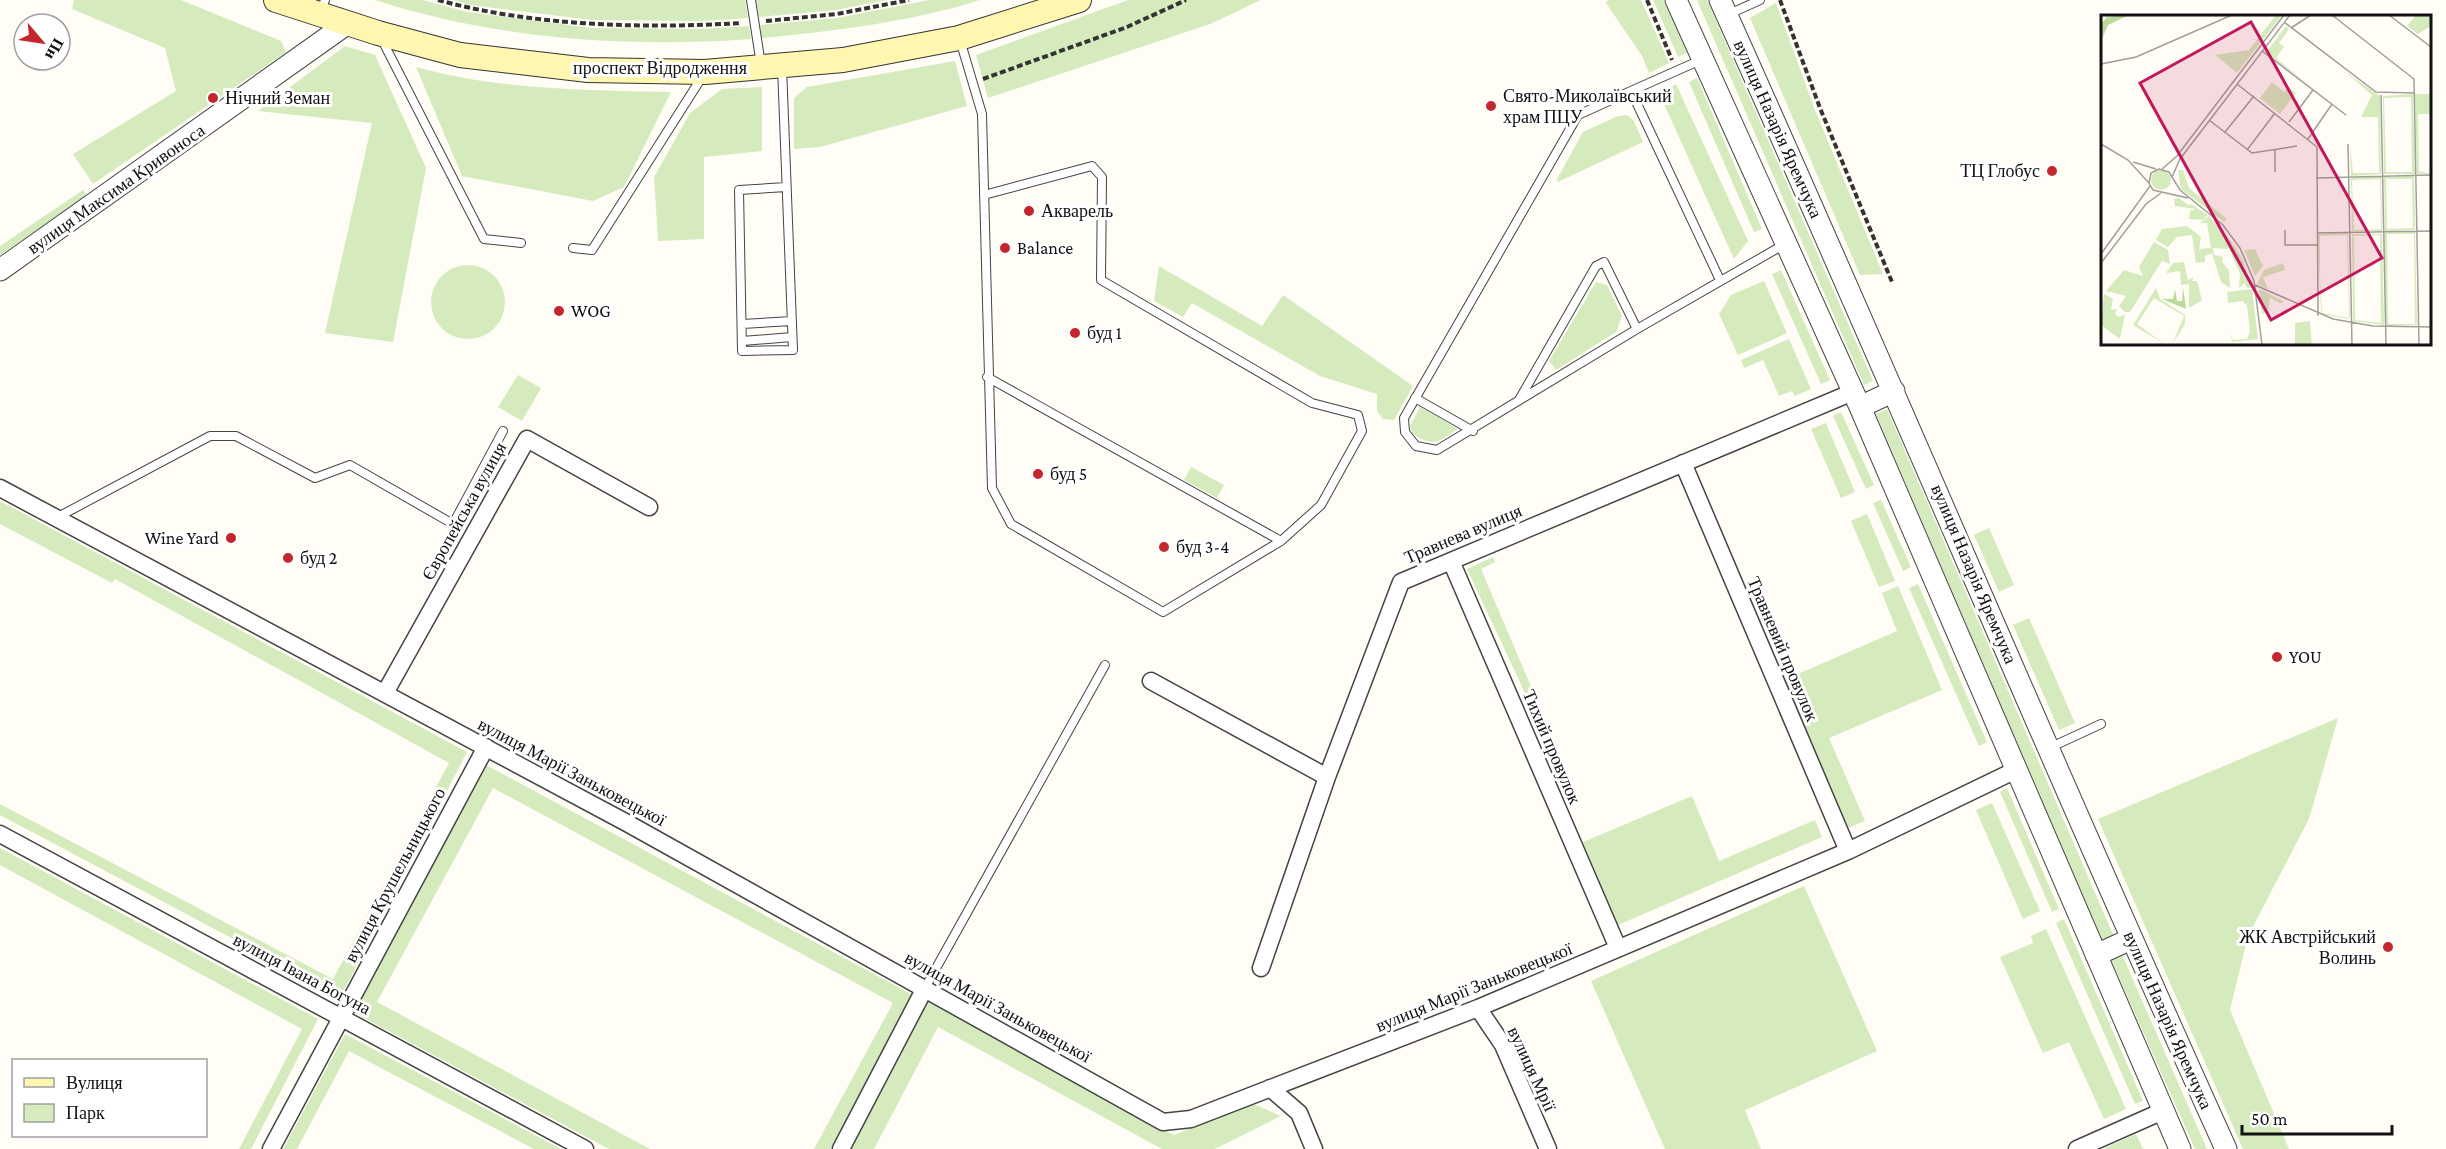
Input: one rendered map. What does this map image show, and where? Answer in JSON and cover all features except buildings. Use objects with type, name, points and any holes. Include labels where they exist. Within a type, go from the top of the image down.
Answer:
[{"type":"main road","name":"проспект Відродження","points":[[276,0],[323,7],[348,23],[460,55],[588,70],[705,72],[843,60],[959,38],[1079,0]]},
{"type":"street","points":[[1676,0],[1857,399],[2180,1149]]},
{"type":"street","name":"вулиця Назарія Яремчука","points":[[1723,8],[1894,391],[2131,939],[2226,1149]]},
{"type":"street","name":"вулиця Максима Кривоноса","points":[[0,270],[348,23]]},
{"type":"street","points":[[1857,399],[1894,391]]},
{"type":"street","name":"Травнева вулиця","points":[[1261,968],[1327,777],[1401,582],[1683,463],[1857,399]]},
{"type":"street","name":"Європейська вулиця","points":[[385,693],[527,439],[649,507]]},
{"type":"street","name":"Травневий провулок","points":[[1683,463],[1848,851]]},
{"type":"street","name":"вулиця Марії Заньковецької","points":[[0,488],[486,747],[924,987],[1163,1122],[1191,1119],[1478,1008],[1848,851],[2016,770]]},
{"type":"street","name":"Тихий провулок","points":[[1451,561],[1618,948]]},
{"type":"street","points":[[1151,681],[1327,777]]},
{"type":"street","name":"вулиця Крушельницького","points":[[271,1149],[486,747]]},
{"type":"street","name":"вулиця Івана Богуна","points":[[0,834],[585,1149]]},
{"type":"street","points":[[2096,955],[2131,939]]},
{"type":"street","points":[[841,1149],[924,987]]},
{"type":"street","name":"вулиця Мрії","points":[[1478,1008],[1503,1045],[1548,1149]]},
{"type":"street","points":[[1270,1088],[1299,1113],[1314,1149]]},
{"type":"street","points":[[2077,1149],[2163,1111]]},
{"type":"lane","points":[[751,0],[754,22],[772,67],[786,187],[793,350],[742,351],[739,190],[786,187]]},
{"type":"lane","points":[[1723,8],[1760,0]]},
{"type":"lane","points":[[378,33],[484,239],[521,243]]},
{"type":"lane","points":[[959,38],[982,114],[987,377],[992,488],[1011,524],[1163,612],[1281,541],[1320,505],[1362,431],[1358,416],[1312,403],[1101,280],[1102,177],[1092,166],[984,195]]},
{"type":"lane","points":[[1703,59],[1578,115],[1404,418],[1405,432],[1416,446],[1437,450],[1473,431],[1719,280],[1785,244]]},
{"type":"lane","points":[[573,248],[592,250],[705,72]]},
{"type":"lane","points":[[1631,91],[1719,280]]},
{"type":"lane","points":[[1519,401],[1596,266],[1604,262],[1637,329]]},
{"type":"lane","points":[[742,324],[792,321]]},
{"type":"lane","points":[[742,341],[792,337]]},
{"type":"lane","points":[[987,377],[1281,541]]},
{"type":"lane","points":[[1415,398],[1473,431]]},
{"type":"lane","points":[[56,519],[210,436],[236,436],[315,478],[350,465],[453,524],[503,431]]},
{"type":"lane","points":[[924,987],[1105,665]]},
{"type":"lane","points":[[2049,748],[2101,724]]},
{"type":"path","points":[[438,0],[469,9],[592,24],[703,25],[837,14],[909,0]]},
{"type":"path","points":[[972,82],[1127,27],[1186,0]]},
{"type":"path","points":[[1647,0],[1677,70]]},
{"type":"path","points":[[1780,0],[1820,108],[1892,282]]},
{"type":"green space","points":[[74,0],[181,0],[281,41],[286,52],[93,184],[73,154],[176,91],[165,48],[72,9]]},
{"type":"green space","points":[[375,0],[422,0],[468,12],[592,28],[703,29],[749,26],[751,39],[656,42],[561,38],[467,24]]},
{"type":"green space","points":[[453,0],[745,0],[748,18],[703,21],[592,20],[470,5]]},
{"type":"green space","points":[[756,0],[887,0],[836,10],[759,17]]},
{"type":"green space","points":[[929,0],[980,0],[954,8],[872,25],[762,38],[760,25],[837,18]]},
{"type":"green space","points":[[1128,0],[1261,0],[1210,24],[988,98],[976,55]]},
{"type":"green space","points":[[1608,0],[1641,0],[1669,63],[1649,73],[1642,56],[1606,3]]},
{"type":"green space","points":[[1653,0],[1663,0],[1687,53],[1678,57]]},
{"type":"green space","points":[[1697,0],[1707,0],[1873,381],[1864,385]]},
{"type":"green space","points":[[1776,3],[1815,110],[1883,274],[1860,275],[1750,18]]},
{"type":"green space","points":[[345,46],[375,55],[426,168],[393,342],[325,333],[372,123],[258,111]]},
{"type":"green space","points":[[955,61],[967,106],[820,147],[794,149],[794,98],[807,87]]},
{"type":"green space","points":[[416,67],[447,75],[511,84],[671,92],[624,187],[593,201],[462,176]]},
{"type":"green space","points":[[1697,78],[1762,229],[1754,232],[1689,82]]},
{"type":"green space","points":[[1676,84],[1748,241],[1734,259],[1659,93]]},
{"type":"green space","points":[[762,87],[762,151],[704,157],[704,239],[658,241],[654,177],[690,113],[722,89]]},
{"type":"green space","points":[[1627,115],[1634,121],[1643,142],[1558,182],[1557,179],[1583,132],[1618,116]]},
{"type":"green space","points":[[83,190],[87,196],[0,255],[0,246]]},
{"type":"green space","points":[[468,265],[482,268],[494,276],[502,288],[505,302],[502,316],[494,328],[482,336],[468,339],[454,336],[442,328],[434,316],[431,302],[434,288],[442,276],[454,268]]},
{"type":"green space","points":[[1159,266],[1262,326],[1283,295],[1413,386],[1394,420],[1383,419],[1377,411],[1377,394],[1320,376],[1192,303],[1183,317],[1154,301]]},
{"type":"green space","points":[[1781,270],[1830,380],[1821,384],[1772,274]]},
{"type":"green space","points":[[1764,281],[1787,333],[1738,355],[1719,314],[1731,295]]},
{"type":"green space","points":[[1596,282],[1607,285],[1622,316],[1616,332],[1556,370],[1549,361]]},
{"type":"green space","points":[[1789,339],[1811,389],[1795,396],[1792,391],[1779,396],[1763,360],[1744,368],[1741,360]]},
{"type":"green space","points":[[518,375],[541,388],[522,421],[498,407]]},
{"type":"green space","points":[[1420,407],[1458,429],[1436,442],[1426,441],[1413,434],[1410,426]]},
{"type":"green space","points":[[1887,409],[2114,937],[2102,941],[1876,414]]},
{"type":"green space","points":[[1841,412],[1874,485],[1866,489],[1833,416]]},
{"type":"green space","points":[[1826,423],[1855,492],[1841,498],[1811,429]]},
{"type":"green space","points":[[1191,467],[1224,485],[1217,498],[1184,480]]},
{"type":"green space","points":[[1881,500],[1911,567],[1903,571],[1873,503]]},
{"type":"green space","points":[[0,501],[467,752],[341,996],[0,815],[0,804],[333,979],[449,763],[115,579],[112,583],[0,524]]},
{"type":"green space","points":[[1867,514],[1895,581],[1879,587],[1851,521]]},
{"type":"green space","points":[[1989,528],[2014,585],[1999,592],[1974,535]]},
{"type":"green space","points":[[1493,557],[1495,562],[1481,569],[1538,703],[1531,706],[1467,569]]},
{"type":"green space","points":[[1918,584],[1987,742],[1979,746],[1909,588]]},
{"type":"green space","points":[[1898,586],[1942,690],[1829,738],[1865,821],[1848,828],[1784,680],[1897,631],[1882,593]]},
{"type":"green space","points":[[2029,618],[2075,723],[2059,730],[2013,625]]},
{"type":"green space","points":[[2338,718],[2309,819],[2248,936],[2230,1010],[2289,1149],[2243,1149],[2098,819]]},
{"type":"green space","points":[[486,765],[913,995],[830,1149],[814,1149],[893,1003],[493,788],[377,1002],[650,1149],[609,1149],[353,1012]]},
{"type":"green space","points":[[2007,788],[2059,909],[2052,912],[2000,792]]},
{"type":"green space","points":[[1692,796],[1719,861],[1815,820],[1822,837],[1618,925],[1583,842]]},
{"type":"green space","points":[[1992,803],[2040,911],[2023,919],[1976,810]]},
{"type":"green space","points":[[0,848],[318,1019],[251,1149],[239,1149],[302,1029],[0,865]]},
{"type":"green space","points":[[1804,886],[1877,1051],[1745,1110],[1761,1149],[1665,1149],[1591,981]]},
{"type":"green space","points":[[2064,919],[2143,1101],[2135,1104],[2056,923]]},
{"type":"green space","points":[[2046,929],[2126,1109],[2104,1119],[2069,1042],[2043,1053],[2000,957],[2033,943],[2031,936]]},
{"type":"green space","points":[[2121,952],[2207,1149],[2195,1149],[2110,957]]},
{"type":"green space","points":[[925,999],[1174,1135],[1251,1103],[1281,1116],[1215,1149],[1162,1149],[938,1027],[874,1149],[848,1149]]},
{"type":"green space","points":[[345,1034],[561,1149],[534,1149],[349,1051],[297,1149],[283,1149]]},
{"type":"green space","points":[[2136,1134],[2143,1149],[2103,1149]]},
{"type":"place","name":"Нічний Земан","points":[[213,98]]},
{"type":"place","name":"Свято-Миколаївський храм ПЦУ","points":[[1491,106]]},
{"type":"place","name":"ТЦ Глобус","points":[[2052,171]]},
{"type":"place","name":"Акварель","points":[[1029,211]]},
{"type":"place","name":"Balance","points":[[1005,248]]},
{"type":"place","name":"WOG","points":[[559,311]]},
{"type":"place","name":"буд 1","points":[[1075,333]]},
{"type":"place","name":"буд 5","points":[[1038,474]]},
{"type":"place","name":"Wine Yard","points":[[231,538]]},
{"type":"place","name":"буд 3-4","points":[[1164,547]]},
{"type":"place","name":"буд 2","points":[[288,558]]},
{"type":"place","name":"YOU","points":[[2277,657]]},
{"type":"place","name":"ЖК Австрійський Волинь","points":[[2388,947]]}]
